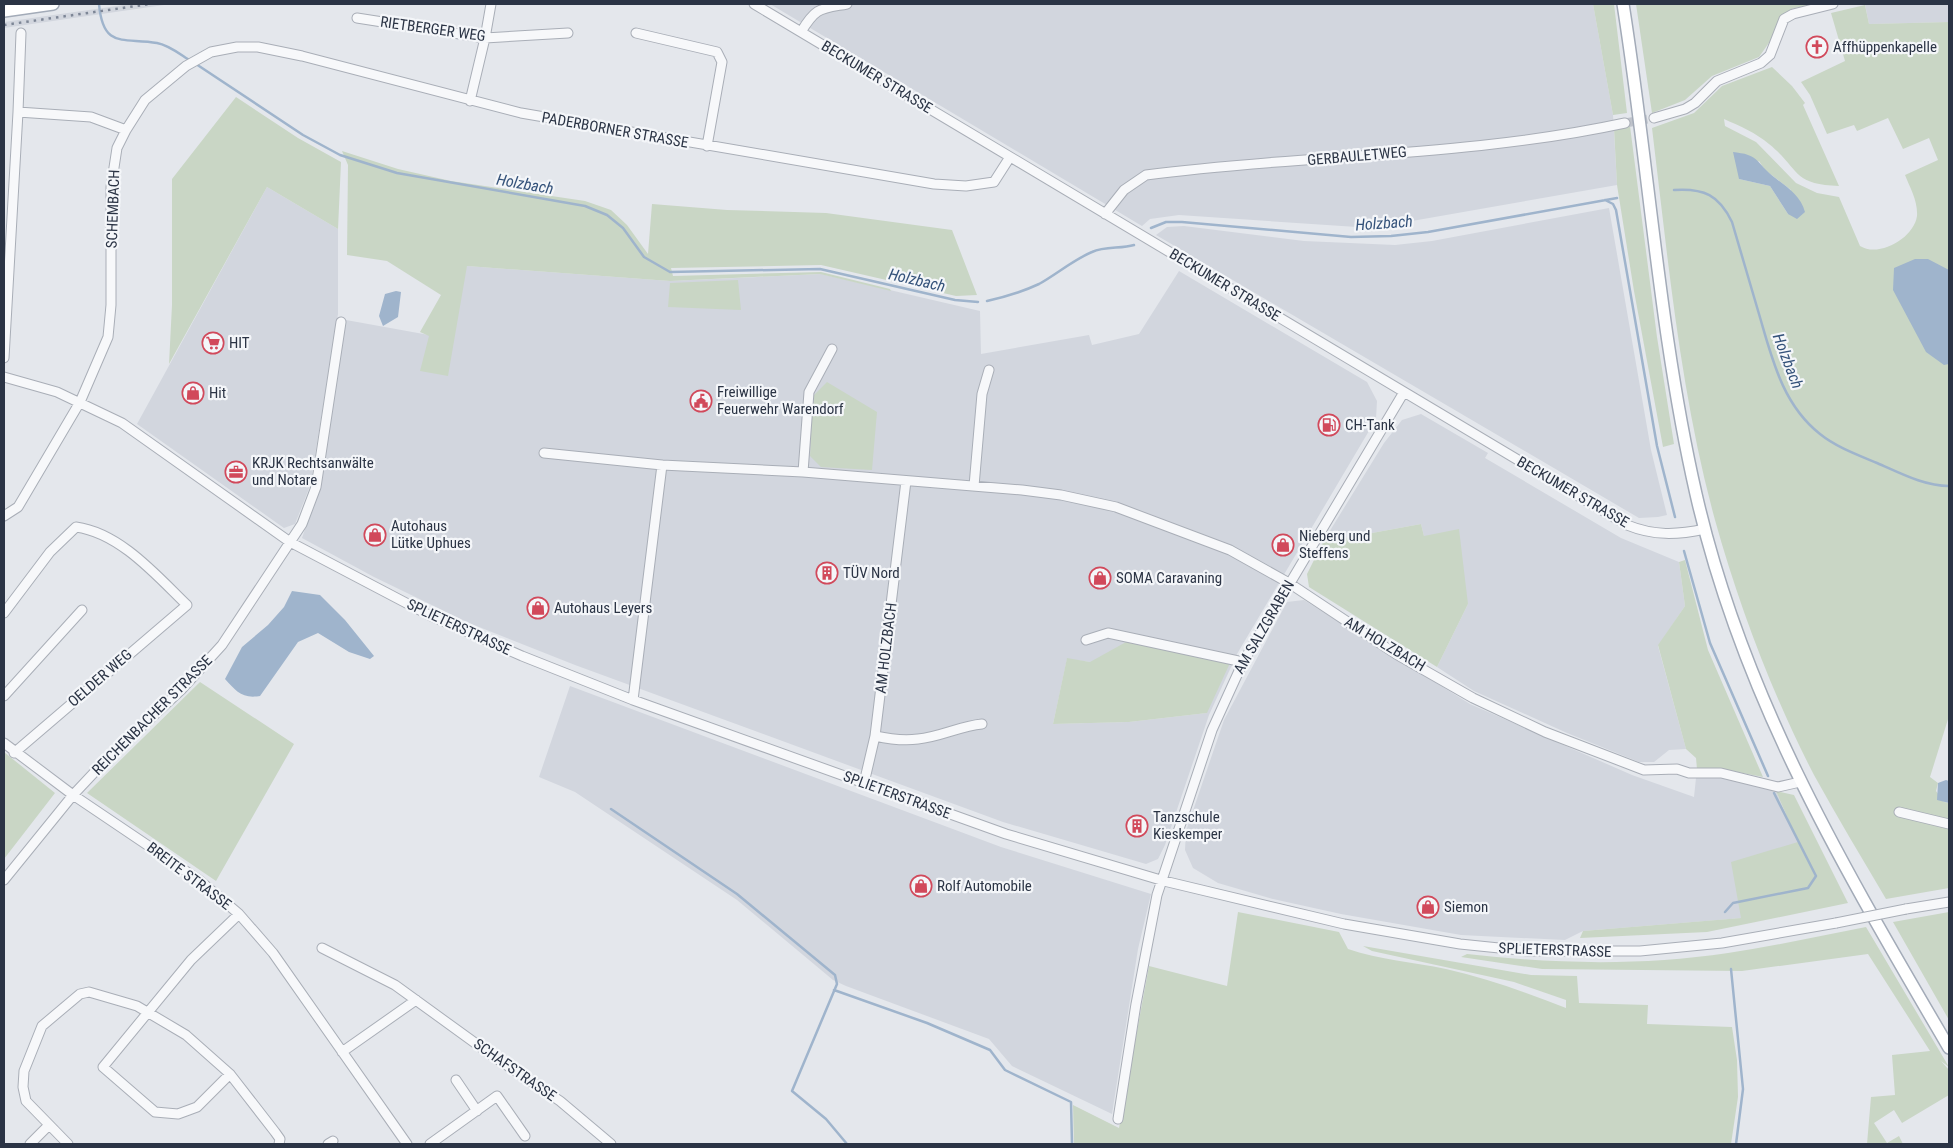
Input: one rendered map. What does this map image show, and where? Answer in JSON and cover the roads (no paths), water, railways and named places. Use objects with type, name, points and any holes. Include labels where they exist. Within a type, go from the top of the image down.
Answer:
[{"type":"main road","points":[[4,11],[53,4]]},
{"type":"main road","points":[[1623,4],[1667,336],[1680,417],[1705,528],[1722,586],[1753,676],[1800,782],[1864,901],[1949,1048]]},
{"type":"street","points":[[470,101],[491,4]]},
{"type":"street","name":"BECKUMER STRASSE","points":[[754,4],[1627,525],[1642,531],[1658,534],[1685,533],[1705,528]]},
{"type":"street","points":[[801,32],[811,14],[823,8],[848,4]]},
{"type":"street","points":[[1654,118],[1685,109],[1695,103],[1717,81],[1761,63],[1770,56],[1784,19],[1793,14],[1834,4]]},
{"type":"street","name":"RIETBERGER WEG","points":[[357,18],[485,38],[568,33]]},
{"type":"street","points":[[4,358],[18,112],[20,33]]},
{"type":"street","points":[[636,33],[717,52],[722,62],[707,146]]},
{"type":"street","name":"PADERBORNER STRASSE","points":[[211,52],[237,47],[258,47],[302,56],[521,113],[934,184],[966,186],[994,182],[1010,157]]},
{"type":"street","name":"SCHEMBACH","points":[[4,516],[18,507],[80,402],[108,337],[111,305],[111,187],[117,148],[126,130],[146,100],[186,66],[211,52]]},
{"type":"street","points":[[18,112],[91,117],[126,130]]},
{"type":"street","name":"GERBAULETWEG","points":[[1105,214],[1124,190],[1146,175],[1476,144],[1589,131],[1625,123]]},
{"type":"street","points":[[290,542],[302,524],[316,487],[341,322]]},
{"type":"street","points":[[804,472],[809,392],[832,349]]},
{"type":"street","points":[[974,486],[982,394],[989,370]]},
{"type":"street","name":"SPLIETERSTRASSE","points":[[4,377],[33,384],[80,402],[144,436],[290,542],[429,615],[522,656],[633,700],[1006,834],[1164,881],[1395,934],[1528,951],[1640,951],[1722,943],[1949,902]]},
{"type":"street","name":"AM SALZGRABEN","points":[[1164,881],[1212,730],[1243,662],[1404,392]]},
{"type":"street","name":"AM HOLZBACH","points":[[544,453],[662,465],[804,472],[974,486],[1062,495],[1116,507],[1230,550],[1289,583],[1396,654],[1479,701],[1545,732],[1644,770],[1677,768],[1689,773],[1721,773],[1778,788],[1800,782]]},
{"type":"street","points":[[633,700],[662,465]]},
{"type":"street","name":"AM HOLZBACH","points":[[864,783],[875,736],[906,481]]},
{"type":"street","name":"OELDER WEG","points":[[4,613],[50,552],[76,527],[90,529],[118,544],[146,565],[187,605],[170,622],[137,646],[14,753]]},
{"type":"street","name":"REICHENBACHER STRASSE","points":[[4,880],[73,795],[181,690],[222,644],[290,542]]},
{"type":"street","points":[[4,696],[82,610]]},
{"type":"street","points":[[1086,640],[1108,633],[1243,662]]},
{"type":"street","points":[[875,736],[890,739],[919,739],[964,726],[982,724]]},
{"type":"street","name":"BREITE STRASSE","points":[[4,743],[14,753],[73,795],[199,880],[239,914],[272,953],[407,1144]]},
{"type":"street","points":[[1899,812],[1949,824]]},
{"type":"street","points":[[1118,1120],[1138,995],[1157,895],[1164,881]]},
{"type":"street","points":[[230,1074],[197,1107],[178,1114],[155,1112],[103,1067],[191,960],[239,914]]},
{"type":"street","name":"SCHAFSTRASSE","points":[[322,948],[396,984],[560,1101],[610,1144]]},
{"type":"street","points":[[68,1144],[48,1126],[26,1101],[23,1087],[24,1071],[42,1026],[80,994],[89,992],[149,1011],[186,1035],[230,1074],[280,1139],[279,1144]]},
{"type":"street","points":[[342,1052],[416,1000]]},
{"type":"street","points":[[456,1080],[477,1111]]},
{"type":"street","points":[[430,1144],[497,1096],[525,1136]]},
{"type":"street","points":[[30,1144],[48,1126]]},
{"type":"water","points":[[1733,152],[1746,154],[1756,159],[1771,175],[1794,193],[1805,212],[1797,219],[1788,214],[1770,186],[1739,179]]},
{"type":"water","points":[[1915,259],[1928,259],[1949,270],[1949,364],[1944,365],[1926,352],[1893,290],[1894,268]]},
{"type":"water","points":[[396,291],[401,292],[398,317],[383,326],[379,316],[385,294]]},
{"type":"water","points":[[292,591],[320,595],[345,620],[374,656],[370,659],[349,652],[318,633],[298,642],[260,696],[244,695],[225,679],[242,647],[268,625],[284,607]]},
{"type":"water","points":[[1946,780],[1949,781],[1949,803],[1937,800],[1938,783]]},
{"type":"waterway","name":"Holzbach","points":[[99,4],[101,19],[110,35],[125,40],[161,44],[191,61]]},
{"type":"waterway","name":"Holzbach","points":[[196,64],[303,135],[340,155],[397,173],[585,206],[607,215],[623,228],[644,257],[670,272],[820,269],[955,300],[978,302]]},
{"type":"waterway","name":"Holzbach","points":[[1674,190],[1694,190],[1709,195],[1716,199],[1727,213],[1732,222],[1780,379],[1796,409],[1807,422],[1826,439],[1855,454],[1903,475],[1930,484],[1949,486]]},
{"type":"waterway","name":"Holzbach","points":[[1151,228],[1166,222],[1182,222],[1351,237],[1391,236],[1428,232],[1617,198]]},
{"type":"waterway","points":[[1605,200],[1613,204],[1616,210],[1657,446],[1675,517]]},
{"type":"waterway","name":"Holzbach","points":[[987,301],[1039,284],[1092,252],[1134,245]]},
{"type":"waterway","points":[[1684,551],[1710,643],[1768,776]]},
{"type":"waterway","points":[[1725,912],[1733,903],[1808,888],[1816,876],[1774,793]]},
{"type":"waterway","points":[[611,809],[737,894],[835,975],[837,984],[792,1091],[826,1119],[847,1144]]},
{"type":"waterway","points":[[1731,969],[1743,1089],[1736,1144]]},
{"type":"waterway","points":[[834,990],[927,1023],[990,1050],[1005,1070],[1071,1102],[1072,1144]]},
{"type":"tunnel","points":[[1625,123],[1654,118]]},
{"type":"railway","points":[[4,25],[150,4]]},
{"type":"place","name":"Affhüppenkapelle","points":[[1817,47]]},
{"type":"place","name":"HIT","points":[[213,343]]},
{"type":"place","name":"Hit","points":[[193,393]]},
{"type":"place","name":"Freiwillige Feuerwehr Warendorf","points":[[701,401]]},
{"type":"place","name":"CH-Tank","points":[[1329,425]]},
{"type":"place","name":"KRJK Rechtsanwälte und Notare","points":[[236,472]]},
{"type":"place","name":"Autohaus Lütke Uphues","points":[[375,535]]},
{"type":"place","name":"Nieberg und Steffens","points":[[1283,545]]},
{"type":"place","name":"TÜV Nord","points":[[827,573]]},
{"type":"place","name":"SOMA Caravaning","points":[[1100,578]]},
{"type":"place","name":"Autohaus Leyers","points":[[538,608]]},
{"type":"place","name":"Tanzschule Kieskemper","points":[[1137,826]]},
{"type":"place","name":"Rolf Automobile","points":[[921,886]]},
{"type":"place","name":"Siemon","points":[[1428,907]]}]
